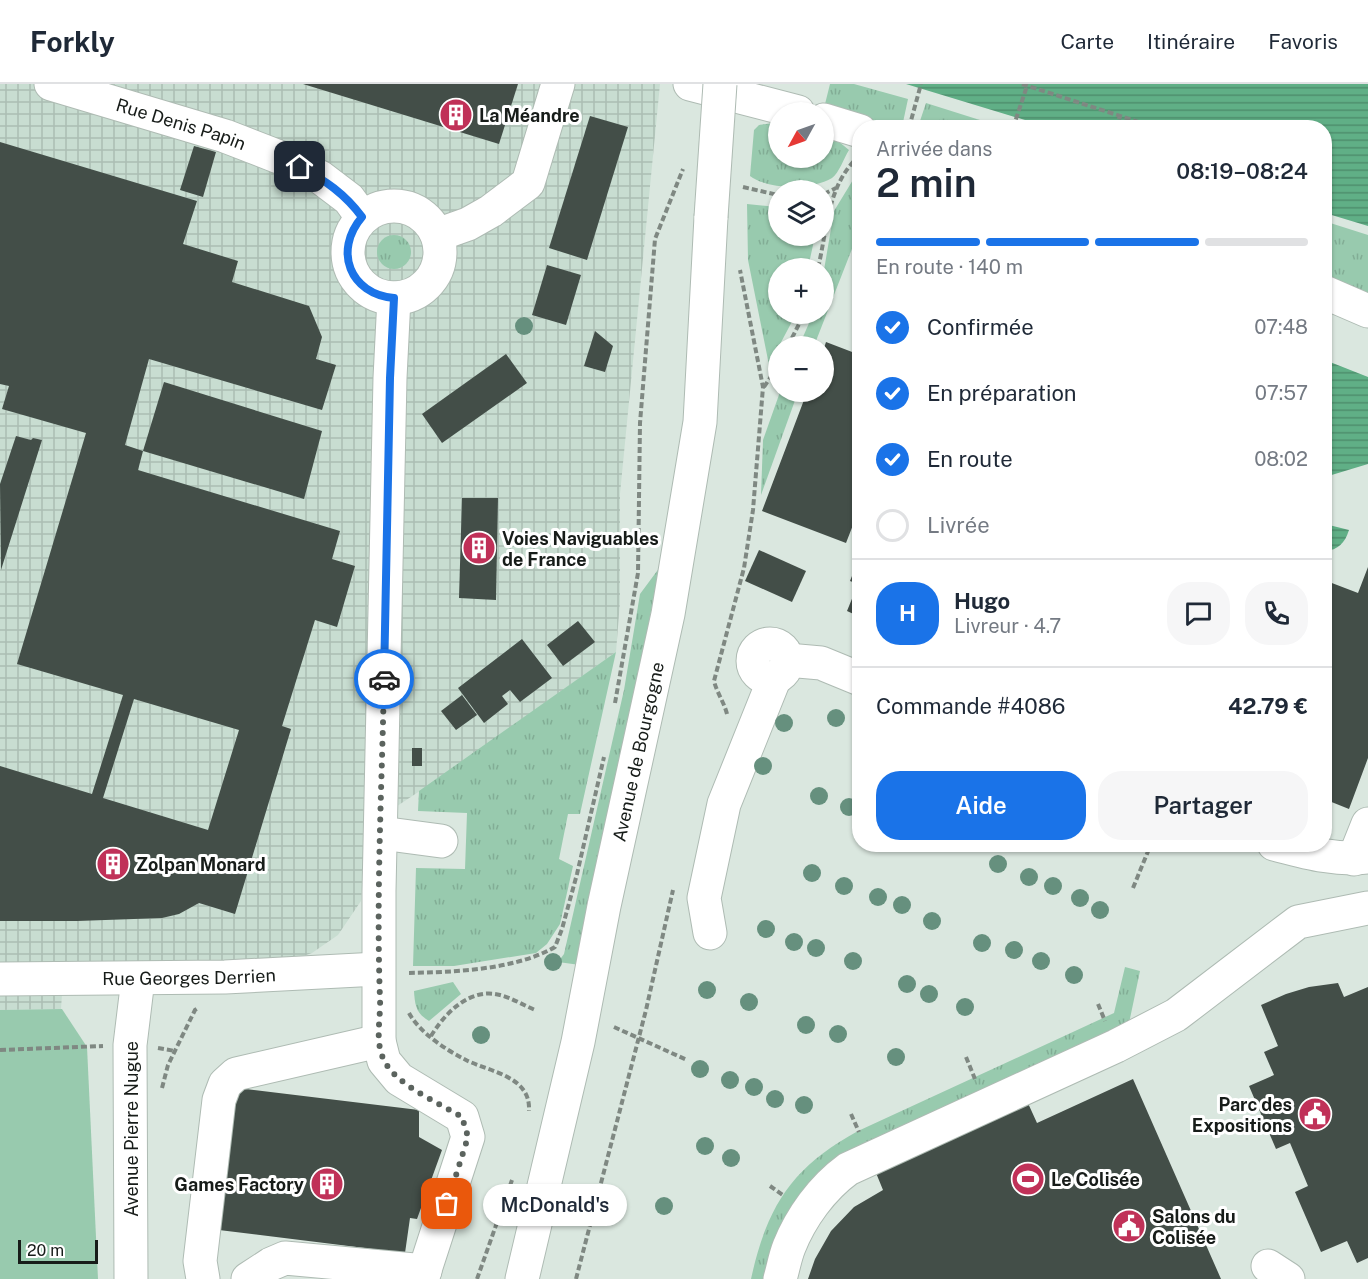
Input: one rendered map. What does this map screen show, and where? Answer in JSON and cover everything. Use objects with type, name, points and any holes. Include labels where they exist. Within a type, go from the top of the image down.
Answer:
[{"type":"street","name":"Rue Denis Papin","points":[[51,84],[225,136],[279,157],[320,177],[349,199],[362,217]]},
{"type":"street","points":[[437,235],[468,224],[491,211],[528,183],[558,84]]},
{"type":"street","points":[[690,84],[768,104]]},
{"type":"street","name":"Avenue de Bourgogne","points":[[522,1279],[578,1042],[604,906],[668,614],[700,422],[720,84]]},
{"type":"street","points":[[834,123],[852,129]]},
{"type":"street","points":[[400,205],[410,208],[426,218],[437,235],[440,255],[435,274],[414,294],[394,298],[384,297],[366,289],[352,273],[347,254],[351,233],[362,217],[380,207],[400,205]]},
{"type":"street","points":[[1332,295],[1368,311]]},
{"type":"street","points":[[254,1278],[271,1264],[285,1258],[315,1271],[423,1275],[468,1137],[462,1117],[399,1079],[384,1061],[379,1041],[380,1001],[392,971],[381,832],[390,378],[394,298]]},
{"type":"street","points":[[710,933],[704,898],[724,804],[781,668],[821,663],[852,676]]},
{"type":"street","points":[[1307,852],[1323,856],[1361,858],[1368,824]]},
{"type":"street","points":[[381,832],[441,841]]},
{"type":"street","points":[[780,1279],[789,1247],[807,1213],[833,1180],[848,1169],[1143,1033],[1176,1015],[1298,922],[1368,908]]},
{"type":"street","name":"Rue Georges Derrien","points":[[0,979],[225,978],[392,971]]},
{"type":"street","name":"Avenue Pierre Nugue","points":[[131,1279],[130,1045],[138,979]]},
{"type":"street","points":[[203,1279],[200,1261],[219,1100],[225,1084],[237,1074],[379,1041]]},
{"type":"path","points":[[911,120],[921,84]]},
{"type":"path","points":[[1022,84],[1132,120]]},
{"type":"path","points":[[1015,120],[1027,86]]},
{"type":"path","points":[[1119,120],[1120,116]]},
{"type":"path","points":[[820,258],[830,205],[843,173],[852,163]]},
{"type":"path","points":[[614,711],[638,573],[640,423],[655,239],[674,196]]},
{"type":"path","points":[[726,723],[728,716],[714,681],[744,568],[753,510],[763,387],[739,267]]},
{"type":"path","points":[[763,387],[768,380]]},
{"type":"path","points":[[638,573],[644,569]]},
{"type":"path","points":[[392,971],[457,972],[526,960],[555,947],[577,874],[606,746]]},
{"type":"path","points":[[1133,888],[1148,852]]},
{"type":"path","points":[[576,1279],[639,1039],[675,882]]},
{"type":"path","points":[[431,1036],[450,1011],[463,1001],[480,993],[498,994],[535,1010]]},
{"type":"path","points":[[1098,1004],[1104,1018]]},
{"type":"path","points":[[614,1028],[687,1060]]},
{"type":"path","points":[[0,1050],[130,1045],[175,1051]]},
{"type":"path","points":[[966,1057],[974,1077]]},
{"type":"path","points":[[851,1113],[858,1131]]},
{"type":"path","points":[[770,1186],[783,1195]]},
{"type":"shaded area","points":[[0,84],[660,84],[620,494],[620,602],[616,652],[444,775],[367,826],[361,901],[338,935],[312,953],[277,965],[64,965],[61,1009],[0,1010]]},
{"type":"shaded area","points":[[906,84],[1368,84],[1368,226],[1332,215],[1332,120],[1025,120]]},
{"type":"shaded area","points":[[1332,363],[1368,377],[1368,464],[1332,475]]},
{"type":"shaded area","points":[[1332,526],[1349,530],[1345,539],[1332,549]]},
{"type":"green space","points":[[830,84],[854,84],[908,99],[904,120],[852,122],[834,116],[834,102],[826,102]]},
{"type":"green space","points":[[926,103],[980,120],[920,120]]},
{"type":"green space","points":[[768,124],[768,168],[834,168],[834,140],[849,150],[835,176],[828,180],[768,180],[768,184],[750,176],[754,130],[759,125]]},
{"type":"green space","points":[[852,181],[852,249],[834,295],[834,258],[826,258],[828,246],[834,246],[834,211]]},
{"type":"green space","points":[[747,204],[768,206],[768,246],[813,246],[810,258],[768,258],[768,324],[791,324],[784,336],[768,336],[768,360],[748,260]]},
{"type":"green space","points":[[1332,224],[1368,235],[1368,301],[1332,287]]},
{"type":"green space","points":[[394,235],[406,240],[411,252],[406,264],[394,269],[382,264],[377,252],[382,240]]},
{"type":"green space","points":[[809,324],[823,324],[818,336],[803,336]]},
{"type":"green space","points":[[776,402],[794,402],[761,495],[763,440]]},
{"type":"green space","points":[[660,567],[580,965],[558,962],[564,954],[624,690],[640,594]]},
{"type":"green space","points":[[616,652],[580,814],[568,814],[559,859],[573,866],[560,924],[547,944],[536,953],[454,966],[413,966],[416,868],[465,869],[467,813],[418,811],[419,791]]},
{"type":"green space","points":[[1125,967],[1140,971],[1128,1028],[866,1148],[766,1279],[751,1279],[757,1253],[774,1210],[799,1174],[816,1159],[858,1131],[1114,1013]]},
{"type":"green space","points":[[453,982],[461,994],[429,1021],[421,1015],[417,1009],[414,991]]},
{"type":"green space","points":[[62,1009],[87,1047],[98,1279],[0,1279],[0,1010]]},
{"type":"building","name":"La Méandre","points":[[303,84],[518,84],[499,144]]},
{"type":"building","points":[[590,116],[628,127],[587,260],[549,248]]},
{"type":"building","points":[[0,142],[197,201],[183,244],[238,261],[232,282],[309,306],[322,337],[316,359],[336,365],[322,410],[149,359],[125,445],[143,451],[138,470],[340,531],[332,559],[355,566],[337,627],[315,620],[282,726],[291,729],[235,914],[199,903],[179,914],[162,918],[0,921],[0,766],[92,794],[123,695],[17,664],[86,433],[2,409],[9,386],[0,384]],"holes":[[[134,699],[239,730],[208,830],[103,798]]]},
{"type":"building","points":[[194,146],[216,152],[203,197],[180,190]]},
{"type":"building","points":[[547,265],[581,275],[566,325],[532,315]]},
{"type":"building","points":[[595,331],[613,346],[605,372],[584,366]]},
{"type":"building","points":[[834,345],[852,352],[852,528],[846,543],[762,511],[803,402],[834,402]]},
{"type":"building","points":[[506,354],[527,383],[442,443],[422,414]]},
{"type":"building","points":[[164,382],[322,431],[304,499],[143,451]]},
{"type":"building","points":[[16,436],[42,440],[1,570],[0,484]]},
{"type":"building","name":"Voies Naviguables de France","points":[[462,498],[498,498],[496,600],[459,598]]},
{"type":"building","points":[[759,550],[806,571],[792,602],[745,581]]},
{"type":"building","points":[[1368,567],[1368,758],[1349,809],[1332,802],[1332,583],[1358,593]]},
{"type":"building","points":[[852,599],[852,613],[847,611]]},
{"type":"building","points":[[578,621],[595,642],[563,666],[547,645]]},
{"type":"building","points":[[522,639],[552,678],[520,702],[510,690],[502,696],[508,704],[484,723],[458,688]]},
{"type":"building","points":[[462,695],[477,715],[456,730],[441,711]]},
{"type":"building","points":[[412,748],[422,748],[422,766],[412,766]]},
{"type":"building","name":"Parc des Expositions","points":[[1338,983],[1344,997],[1368,987],[1368,1258],[1357,1263],[1347,1241],[1321,1252],[1295,1192],[1308,1186],[1290,1143],[1276,1149],[1249,1086],[1274,1075],[1264,1052],[1278,1046],[1261,1005],[1309,987]]},
{"type":"building","name":"Le Colisée","points":[[1133,1079],[1221,1279],[808,1279],[815,1259],[831,1231],[854,1207],[883,1190],[874,1168],[1027,1101],[1037,1123]]},
{"type":"building","name":"Games Factory","points":[[237,1088],[419,1110],[419,1137],[442,1150],[417,1219],[410,1218],[405,1253],[219,1230]]},
{"type":"way so far","points":[[384,679],[378,950],[379,1041],[384,1061],[399,1079],[462,1117],[468,1137],[447,1204]]},
{"type":"place","name":"La Méandre","points":[[456,115]]},
{"type":"place","name":"Voies Naviguables de France","points":[[479,548]]},
{"type":"place","name":"Zolpan Monard","points":[[113,864]]},
{"type":"place","name":"Parc des Expositions","points":[[1315,1114]]},
{"type":"place","name":"Le Colisée","points":[[1028,1179]]},
{"type":"place","name":"Games Factory","points":[[327,1184]]},
{"type":"place","name":"McDonald's","points":[[447,1204]]},
{"type":"place","name":"Salons du Colisée","points":[[1129,1226]]},
{"type":"route","points":[[300,167],[320,177],[349,199],[362,217],[351,233],[348,243],[347,254],[352,273],[366,289],[384,297],[394,298],[390,378],[384,679]]}]
